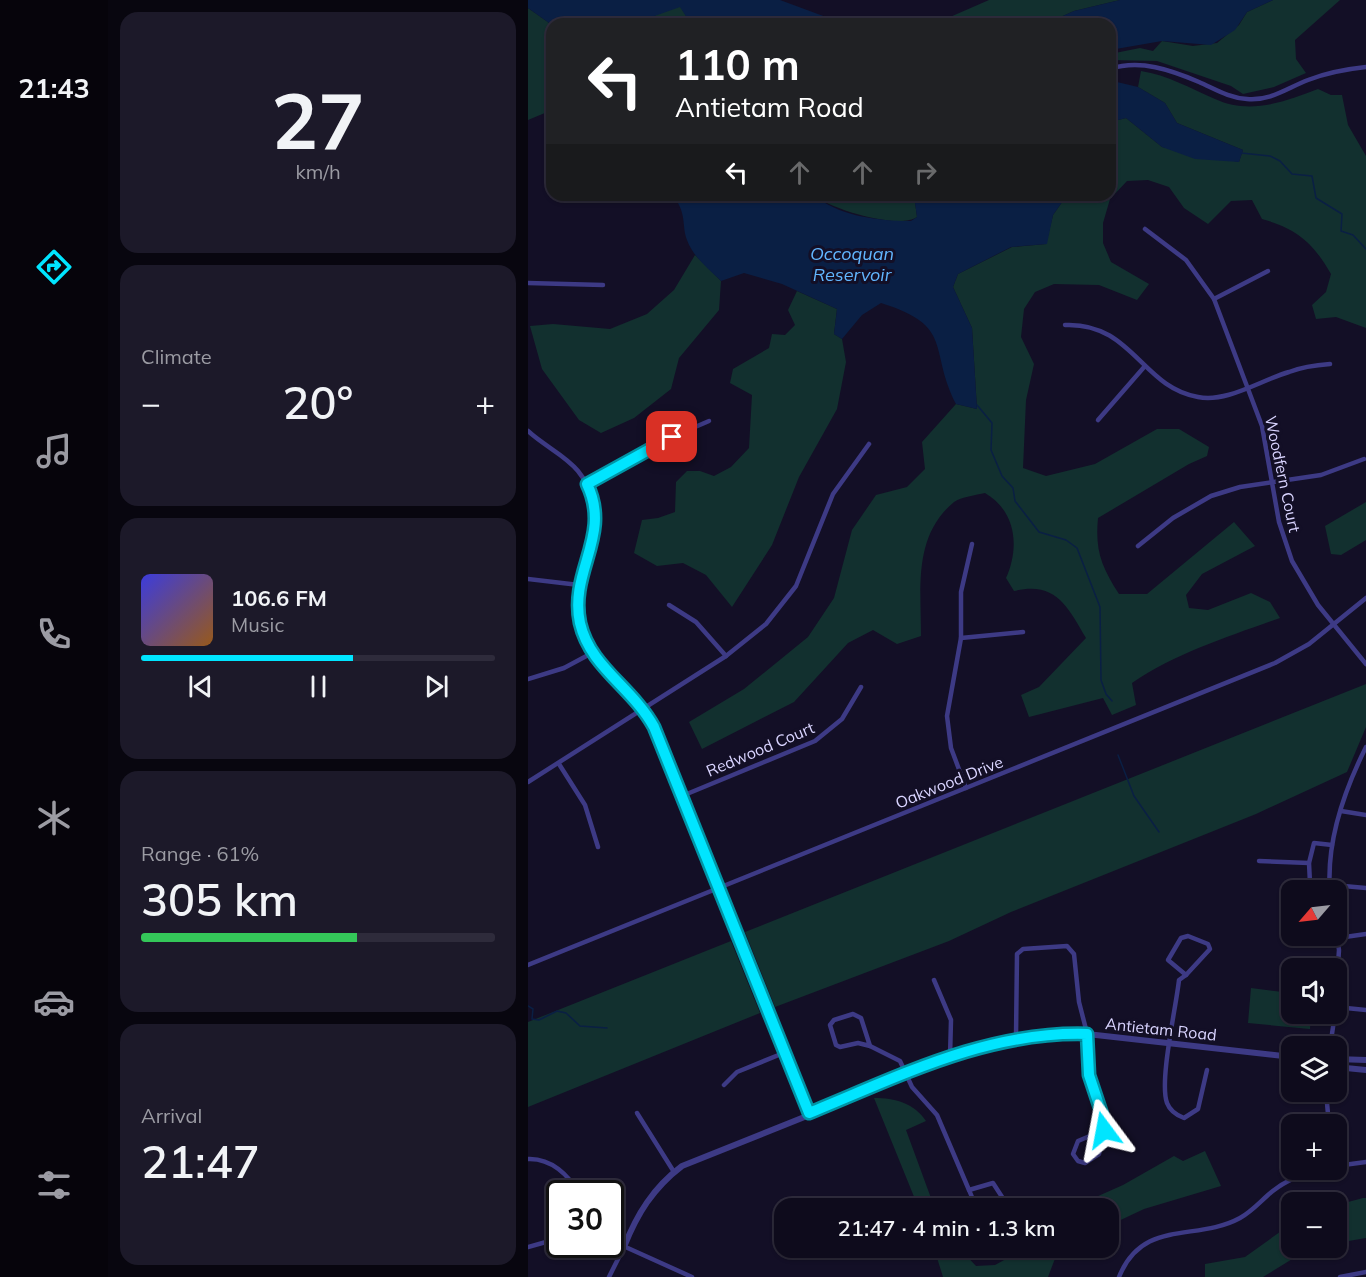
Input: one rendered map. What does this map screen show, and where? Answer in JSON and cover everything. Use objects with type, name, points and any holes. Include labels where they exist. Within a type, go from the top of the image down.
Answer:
[{"type":"street","points":[[1116,68],[1126,65],[1147,66],[1180,75],[1233,97],[1255,99],[1281,93],[1306,81],[1339,71],[1366,67]]},
{"type":"street","name":"Woodfern Court","points":[[1145,229],[1186,260],[1214,299],[1249,387],[1266,442],[1279,522],[1292,561],[1305,587],[1366,664]]},
{"type":"street","points":[[1214,299],[1268,271]]},
{"type":"street","points":[[528,283],[603,285]]},
{"type":"street","points":[[1065,326],[1093,328],[1113,336],[1145,366],[1177,390],[1195,397],[1212,399],[1290,371],[1330,364]]},
{"type":"street","points":[[1098,420],[1145,366]]},
{"type":"street","points":[[587,484],[672,437],[709,421]]},
{"type":"street","points":[[528,431],[573,465],[587,484],[595,505],[597,524],[579,585],[580,621],[592,653],[644,710],[682,796],[809,1113]]},
{"type":"street","points":[[528,782],[726,656],[766,624],[788,599],[804,571],[833,494],[869,444]]},
{"type":"street","points":[[1138,546],[1196,503],[1234,489],[1321,475],[1364,459]]},
{"type":"street","points":[[966,789],[951,748],[947,716],[961,638],[961,592],[972,544]]},
{"type":"street","points":[[528,579],[579,585]]},
{"type":"street","name":"Oakwood Drive","points":[[528,965],[1275,663],[1309,644],[1366,598]]},
{"type":"street","points":[[669,605],[696,622],[726,656]]},
{"type":"street","points":[[961,638],[1023,632]]},
{"type":"street","points":[[528,679],[564,668],[592,653]]},
{"type":"street","name":"Redwood Court","points":[[682,796],[815,741],[842,718],[861,687]]},
{"type":"street","points":[[1329,880],[1332,845],[1341,811],[1366,747]]},
{"type":"street","points":[[559,764],[585,805],[598,847]]},
{"type":"street","points":[[1341,811],[1366,815]]},
{"type":"street","points":[[1310,880],[1308,863],[1314,843],[1332,845]]},
{"type":"street","points":[[1259,861],[1308,863]]},
{"type":"street","points":[[1347,886],[1366,888]]},
{"type":"street","points":[[1347,937],[1366,934]]},
{"type":"street","points":[[1186,975],[1168,960],[1181,938],[1188,936],[1208,944],[1210,949],[1186,975],[1179,980],[1175,1017],[1169,1043],[1166,1099],[1175,1114],[1184,1118],[1201,1104],[1207,1070]]},
{"type":"street","points":[[1016,1037],[1017,954],[1023,948],[1061,945],[1070,948],[1074,954],[1079,1002],[1087,1034],[1089,1075],[1102,1114],[1104,1130],[1099,1154],[1085,1163],[1078,1161],[1073,1154],[1075,1144],[1104,1130]]},
{"type":"street","points":[[934,980],[951,1020],[950,1057]]},
{"type":"street","points":[[1347,1008],[1366,1010]]},
{"type":"street","points":[[870,1046],[859,1016],[853,1014],[834,1020],[830,1024],[830,1031],[838,1047],[858,1043],[896,1057],[916,1093],[940,1120],[972,1198]]},
{"type":"street","name":"Antietam Road","points":[[624,1247],[641,1210],[656,1189],[674,1172],[695,1160],[906,1074],[989,1043],[1016,1037],[1059,1033],[1087,1034],[1281,1056]]},
{"type":"street","points":[[724,1085],[737,1072],[786,1052]]},
{"type":"street","points":[[1347,1059],[1366,1060]]},
{"type":"street","points":[[1347,1069],[1366,1070]]},
{"type":"street","points":[[637,1113],[674,1172]]},
{"type":"street","points":[[528,1159],[542,1161],[559,1169],[570,1180]]},
{"type":"street","points":[[1347,1164],[1366,1162]]},
{"type":"street","points":[[1119,1277],[1131,1256],[1146,1243],[1164,1235],[1230,1223],[1248,1213],[1288,1180]]},
{"type":"street","points":[[969,1190],[996,1184],[1003,1198]]},
{"type":"street","points":[[528,1247],[546,1242]]},
{"type":"street","points":[[624,1247],[692,1277]]},
{"type":"street","name":"Antietam Road","points":[[609,1277],[618,1258]]},
{"type":"street","points":[[1340,1277],[1366,1272]]},
{"type":"green space","points":[[989,0],[1120,0],[1074,11],[1058,18],[948,18]]},
{"type":"green space","points":[[1273,0],[1340,0],[1295,40],[1296,59],[1306,73],[1274,87],[1243,94],[1231,86],[1157,61],[1116,60],[1116,53],[1140,48],[1153,51],[1162,41],[1193,46],[1217,43],[1239,25],[1247,12]]},
{"type":"green space","points":[[680,6],[687,18],[648,18]]},
{"type":"green space","points":[[528,8],[546,21],[546,112],[528,120]]},
{"type":"green space","points":[[1141,71],[1178,82],[1228,104],[1241,106],[1267,105],[1318,89],[1331,95],[1342,95],[1348,125],[1366,156],[1366,328],[1336,317],[1316,319],[1312,305],[1326,292],[1331,274],[1318,254],[1303,239],[1285,227],[1262,219],[1252,200],[1231,201],[1208,224],[1184,208],[1169,187],[1148,180],[1127,181],[1116,193],[1116,120],[1126,118],[1162,147],[1239,162],[1243,150],[1177,123],[1165,103],[1138,87]]},
{"type":"green space","points":[[824,201],[915,201],[917,217],[896,221],[865,216]]},
{"type":"green space","points":[[1063,201],[1109,201],[1103,223],[1103,243],[1111,262],[1149,284],[1137,300],[1099,285],[1054,284],[1035,292],[1024,309],[1021,337],[1034,364],[1026,400],[1023,468],[1046,476],[1095,464],[1157,429],[1179,429],[1209,447],[1207,456],[1189,464],[1098,518],[1097,539],[1108,575],[1119,594],[1147,594],[1234,522],[1255,546],[1202,574],[1186,595],[1189,608],[1208,610],[1251,593],[1270,602],[1280,618],[1204,646],[1149,672],[1132,683],[1136,705],[1112,715],[1103,698],[1029,717],[1021,695],[1039,687],[1086,638],[1066,606],[1050,593],[1028,589],[1014,591],[1006,578],[1014,542],[1009,520],[995,501],[985,493],[969,496],[954,502],[941,516],[926,547],[921,581],[921,636],[897,644],[873,630],[848,643],[794,702],[702,749],[689,722],[744,689],[808,637],[834,598],[852,530],[876,495],[907,487],[925,469],[922,442],[956,404],[977,409],[972,328],[953,287],[958,274],[1012,247],[1046,244],[1053,215]]},
{"type":"green space","points":[[695,255],[721,281],[719,310],[679,358],[671,389],[634,418],[601,433],[579,420],[542,369],[530,326],[553,324],[610,329],[647,314],[674,290]]},
{"type":"green space","points":[[797,291],[837,309],[834,334],[842,339],[846,362],[837,409],[799,477],[772,545],[732,607],[706,575],[683,563],[657,566],[634,553],[642,520],[658,518],[675,512],[676,482],[687,471],[700,471],[714,476],[731,467],[749,448],[752,395],[730,383],[733,369],[769,348],[772,334],[785,335],[795,325],[788,310]]},
{"type":"green space","points":[[1366,502],[1366,540],[1341,555],[1331,554],[1325,526]]},
{"type":"green space","points":[[1366,684],[1366,727],[1347,772],[1256,814],[1011,912],[949,941],[775,1007],[745,932]]},
{"type":"green space","points":[[731,941],[760,1013],[528,1107],[528,1022]]},
{"type":"green space","points":[[1251,988],[1281,992],[1281,1024],[1310,1024],[1310,1029],[1248,1023]]},
{"type":"green space","points":[[874,1098],[889,1099],[910,1106],[926,1121],[906,1130],[931,1198],[915,1198]]},
{"type":"green space","points":[[1205,1151],[1221,1186],[1144,1209],[1119,1221],[1119,1198],[1094,1198],[1123,1185],[1174,1156],[1183,1161]]},
{"type":"green space","points":[[1366,1198],[1366,1238],[1347,1241],[1347,1202]]},
{"type":"green space","points":[[1281,1231],[1281,1258],[1294,1258],[1263,1277],[1205,1277],[1205,1264],[1245,1257]]},
{"type":"green space","points":[[937,1258],[968,1258],[976,1266],[995,1265],[1008,1258],[1055,1258],[1048,1277],[943,1277]]},
{"type":"water","points":[[528,0],[780,0],[829,18],[687,18],[680,7],[649,18],[546,18],[546,21],[528,8]]},
{"type":"water","points":[[1120,0],[1273,0],[1247,12],[1235,30],[1211,45],[1162,41],[1116,49],[1116,18],[1058,18],[1074,11]]},
{"type":"water","points":[[1116,82],[1138,87],[1165,103],[1177,123],[1243,150],[1239,162],[1195,159],[1162,147],[1126,118],[1116,120]]},
{"type":"water","name":"Occoquan Reservoir","points":[[667,201],[822,201],[856,215],[911,221],[917,217],[915,201],[1063,201],[1053,215],[1047,244],[1011,247],[958,274],[953,287],[972,328],[977,409],[956,404],[936,342],[930,331],[920,321],[881,303],[862,315],[842,339],[834,334],[837,309],[782,284],[744,273],[721,281],[693,252],[678,203]]},
{"type":"waterway","points":[[1241,153],[1270,156],[1280,161],[1292,174],[1312,176],[1316,198],[1342,214],[1341,231],[1353,235],[1366,249]]},
{"type":"waterway","points":[[977,405],[992,423],[991,450],[1002,476],[1013,488],[1015,501],[1039,532],[1066,540],[1077,548],[1100,607],[1101,680],[1106,694],[1112,701]]},
{"type":"waterway","points":[[1118,755],[1134,796],[1159,832]]},
{"type":"waterway","points":[[528,1006],[533,1009],[532,1019],[539,1020],[557,1011],[566,1013],[580,1026],[607,1028]]},
{"type":"route","points":[[672,437],[587,484],[595,505],[597,524],[579,585],[580,621],[592,653],[610,675],[636,699],[654,727],[809,1113],[989,1043],[1040,1034],[1087,1034],[1089,1075],[1102,1114],[1104,1130]]}]
